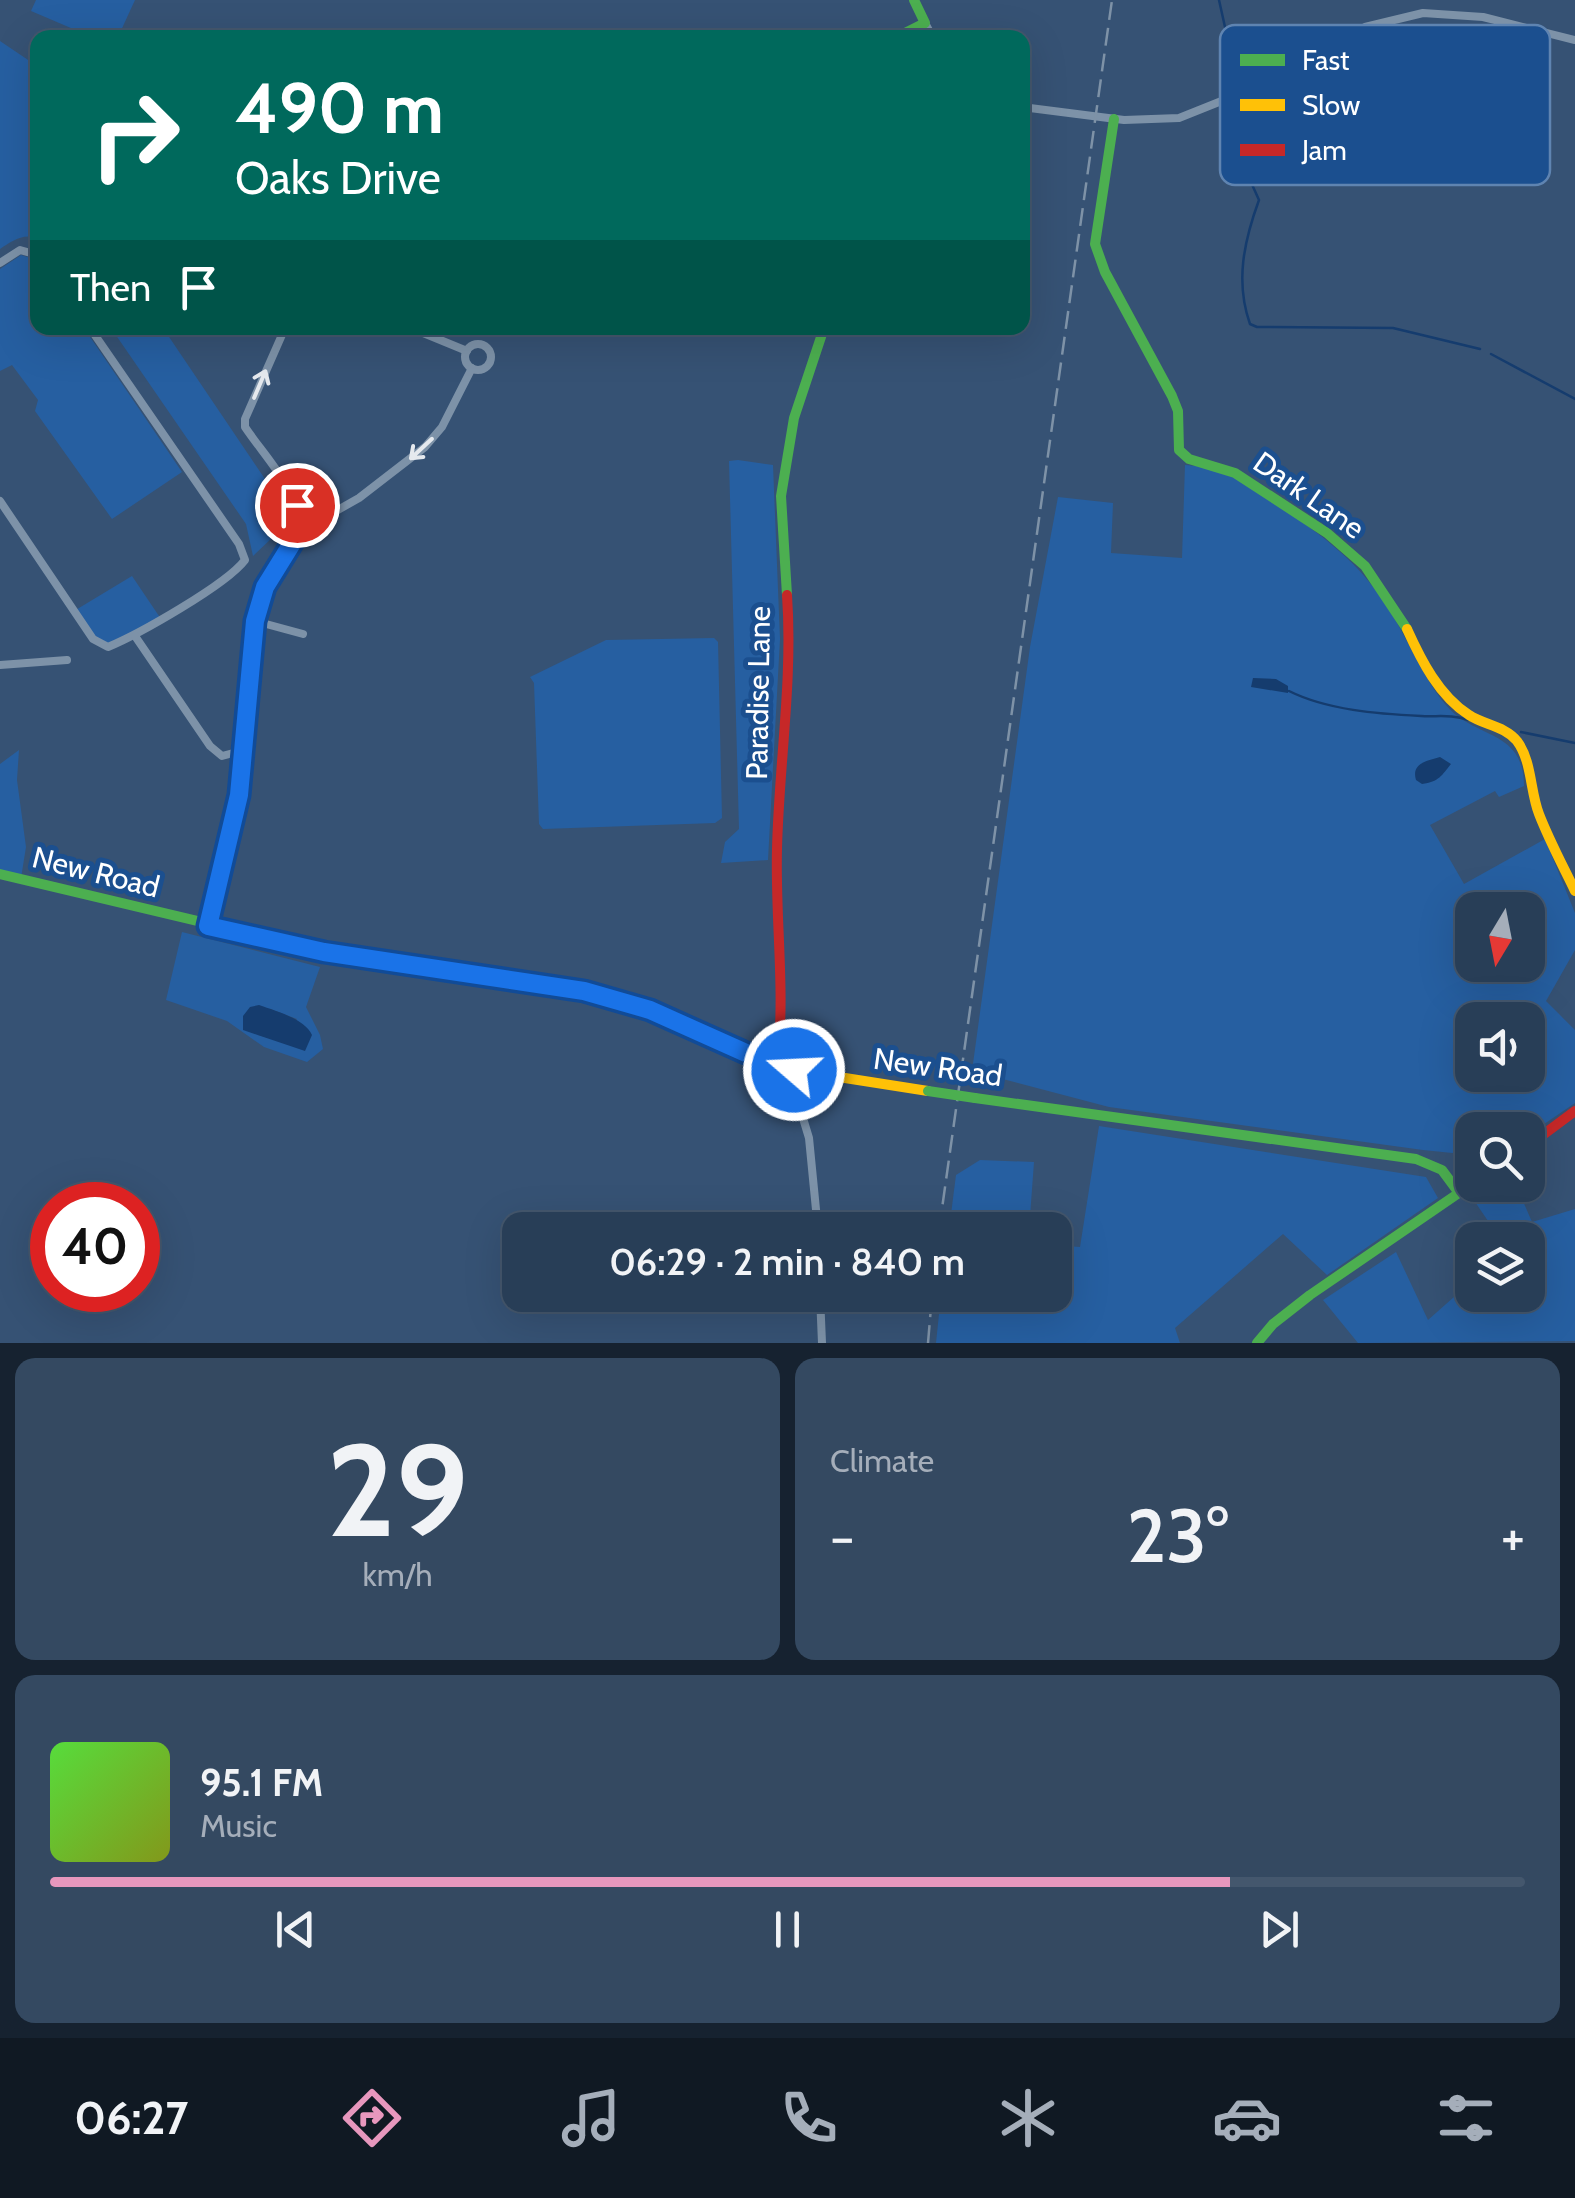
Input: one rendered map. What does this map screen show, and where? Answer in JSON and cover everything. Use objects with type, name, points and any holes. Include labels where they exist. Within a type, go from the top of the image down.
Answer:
[{"type":"street","points":[[914,0],[929,30]]},
{"type":"street","points":[[1375,25],[1400,16],[1464,14],[1511,25]]},
{"type":"street","points":[[911,30],[925,23]]},
{"type":"street","points":[[1550,34],[1575,40]]},
{"type":"street","points":[[1030,108],[1114,119],[1164,120],[1194,114],[1220,101]]},
{"type":"street","name":"Dark Lane","points":[[1114,119],[1095,244],[1172,396],[1178,411],[1179,450],[1189,459],[1235,472],[1327,533],[1365,566],[1402,621],[1424,663],[1453,702],[1470,716],[1510,734],[1518,742],[1526,759],[1538,812],[1575,891]]},
{"type":"street","points":[[0,263],[20,250],[30,253]]},
{"type":"street","points":[[0,500],[93,639],[108,647],[135,636],[228,576],[244,560],[238,544],[95,335]]},
{"type":"street","points":[[282,335],[245,419],[245,428],[297,505],[310,512],[332,511]]},
{"type":"street","points":[[428,335],[467,351]]},
{"type":"street","name":"Paradise Lane","points":[[777,1064],[782,1024],[776,896],[790,636],[782,496],[794,418],[822,335]]},
{"type":"street","points":[[467,351],[478,344],[486,346],[490,354],[487,366],[472,368]]},
{"type":"street","points":[[467,351],[466,362],[472,368]]},
{"type":"street","points":[[208,926],[239,795],[255,621],[265,587],[299,532],[359,498],[425,447],[442,428],[472,368]]},
{"type":"street","points":[[297,505],[299,532]]},
{"type":"street","points":[[255,621],[303,634]]},
{"type":"street","points":[[135,636],[210,746],[222,756],[236,752],[245,742]]},
{"type":"street","points":[[0,664],[67,660]]},
{"type":"street","name":"New Road","points":[[0,874],[324,952],[584,991],[650,1010],[794,1070],[1416,1159],[1442,1170],[1455,1188]]},
{"type":"street","points":[[794,1070],[792,1082],[809,1138],[816,1212]]},
{"type":"street","points":[[1545,1133],[1575,1111]]},
{"type":"street","points":[[1257,1343],[1310,1294],[1455,1196]]},
{"type":"street","points":[[821,1312],[822,1343]]},
{"type":"shaded area","points":[[36,0],[135,0],[121,30],[76,30],[31,11]]},
{"type":"shaded area","points":[[0,41],[30,61],[30,237],[0,249]]},
{"type":"shaded area","points":[[21,255],[30,258],[30,335],[89,335],[182,472],[112,519],[35,411],[38,400],[12,365],[0,371],[0,269]]},
{"type":"shaded area","points":[[116,335],[168,335],[292,519],[253,556],[246,524]]},
{"type":"shaded area","points":[[729,461],[773,465],[780,639],[768,860],[721,863],[725,842],[739,829]]},
{"type":"shaded area","points":[[1185,465],[1227,473],[1309,527],[1353,564],[1387,606],[1445,704],[1516,754],[1524,786],[1499,797],[1495,791],[1430,825],[1464,884],[1545,839],[1575,913],[1575,950],[1546,1001],[1575,1030],[1575,1103],[1545,1123],[1545,1112],[1455,1112],[1455,1153],[1109,1107],[972,1071],[1030,647],[1058,497],[1113,503],[1111,553],[1182,558]]},
{"type":"shaded area","points":[[132,576],[161,619],[108,647],[93,639],[74,611]]},
{"type":"shaded area","points":[[714,638],[718,642],[722,818],[715,823],[543,829],[539,824],[534,683],[530,677],[606,640]]},
{"type":"shaded area","points":[[1253,678],[1276,679],[1288,686],[1288,693],[1251,687]]},
{"type":"shaded area","points":[[19,750],[17,780],[26,847],[21,878],[0,873],[0,764]]},
{"type":"shaded area","points":[[1440,757],[1451,764],[1440,777],[1422,784],[1416,780],[1418,766]]},
{"type":"shaded area","points":[[182,932],[320,967],[306,1007],[323,1049],[307,1062],[264,1047],[227,1021],[166,1000]],"holes":[[[270,1009],[297,1019],[279,1041],[258,1035]]]},
{"type":"shaded area","points":[[259,1005],[289,1016],[308,1029],[312,1035],[305,1051],[243,1030],[243,1016],[250,1007]]},
{"type":"shaded area","points":[[1099,1126],[1426,1177],[1438,1198],[1327,1275],[1283,1234],[1175,1328],[1180,1343],[936,1343],[939,1312],[1072,1312],[1072,1246],[1080,1247]]},
{"type":"shaded area","points":[[980,1160],[1034,1162],[1030,1212],[951,1212],[956,1175]]},
{"type":"shaded area","points":[[1475,1202],[1523,1202],[1532,1222],[1489,1222]]},
{"type":"shaded area","points":[[1575,1209],[1575,1341],[1358,1343],[1323,1300],[1396,1252],[1428,1320],[1455,1296],[1455,1312],[1545,1312],[1545,1222],[1532,1222]]},
{"type":"waterway","points":[[1219,0],[1225,25]]},
{"type":"waterway","points":[[1252,185],[1259,200],[1249,231],[1242,277],[1250,324],[1393,328],[1480,349]]},
{"type":"waterway","points":[[1491,354],[1575,399]]},
{"type":"waterway","points":[[1289,691],[1353,710],[1468,720]]},
{"type":"waterway","points":[[1521,732],[1575,743]]},
{"type":"railway","points":[[942,1212],[1112,0]]},
{"type":"railway","points":[[928,1343],[931,1312]]},
{"type":"traffic: fast","points":[[911,30],[925,23],[914,0]]},
{"type":"traffic: fast","points":[[1114,119],[1095,244],[1105,272],[1172,396],[1178,411],[1179,450],[1189,459],[1235,473],[1327,533],[1365,566],[1407,629]]},
{"type":"traffic: fast","points":[[787,595],[781,496],[794,418],[822,335]]},
{"type":"traffic: fast","points":[[0,874],[324,951],[584,991],[651,1010],[739,1050]]},
{"type":"traffic: fast","points":[[928,1091],[975,1098]]},
{"type":"traffic: fast","points":[[975,1098],[1416,1159],[1442,1170],[1455,1188]]},
{"type":"traffic: fast","points":[[1257,1343],[1273,1324],[1310,1295],[1455,1196]]},
{"type":"traffic: slow","points":[[1407,629],[1425,665],[1449,698],[1469,715],[1507,732],[1517,741],[1539,814],[1575,891]]},
{"type":"traffic: slow","points":[[739,1050],[794,1070],[928,1091]]},
{"type":"traffic: jam","points":[[777,1064],[781,1010],[777,849],[788,659],[787,595]]},
{"type":"traffic: jam","points":[[1545,1133],[1575,1111]]},
{"type":"route","points":[[297,505],[299,532],[265,587],[255,621],[239,795],[208,926],[324,952],[584,991],[650,1010],[794,1070]]}]
